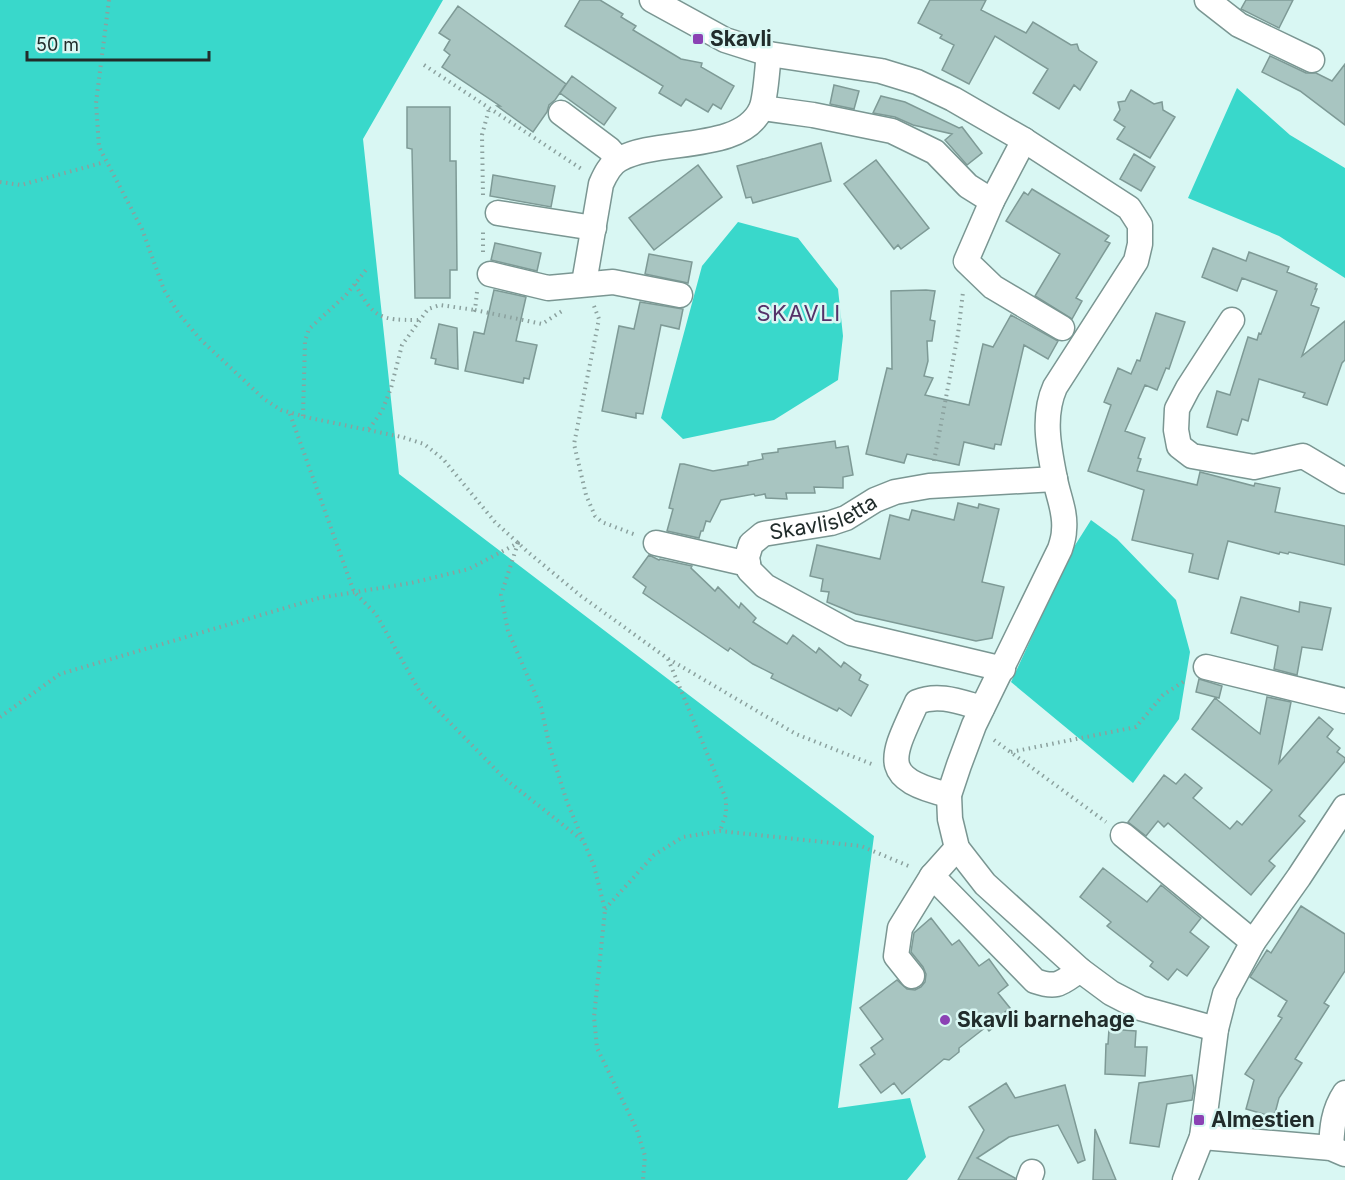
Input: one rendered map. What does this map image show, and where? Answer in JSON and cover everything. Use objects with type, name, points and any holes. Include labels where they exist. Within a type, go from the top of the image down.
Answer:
[{"type":"street","points":[[652,0],[725,40],[769,54],[881,71],[917,82],[953,99],[1024,140],[1129,208],[1140,225],[1140,244],[1136,261],[1055,387],[1049,400],[1046,418],[1055,479],[1063,509],[1064,529],[1060,549],[978,717],[949,795],[950,819],[957,848],[985,884],[1080,970],[1111,993],[1140,1008],[1216,1029]]},
{"type":"street","points":[[1207,0],[1239,25],[1312,60]]},
{"type":"street","points":[[584,283],[601,184],[608,170],[618,159],[633,154],[742,130],[754,120],[762,108],[769,54]]},
{"type":"street","points":[[762,108],[813,115],[892,131],[935,152],[968,186],[992,201]]},
{"type":"street","points":[[561,113],[609,149],[618,159]]},
{"type":"street","points":[[1024,140],[992,201],[966,261],[993,287],[1062,328]]},
{"type":"street","points":[[488,215],[594,228]]},
{"type":"street","points":[[483,275],[548,288],[613,282],[680,295]]},
{"type":"street","points":[[1232,320],[1177,409],[1176,430],[1179,446],[1192,456],[1254,467],[1303,456],[1345,481]]},
{"type":"street","name":"Skavlisletta","points":[[1003,669],[851,633],[765,586],[750,570],[747,557],[751,544],[763,534],[831,523],[846,518],[876,500],[895,492],[929,486],[1055,479]]},
{"type":"street","points":[[656,543],[748,564]]},
{"type":"street","points":[[1206,667],[1345,701]]},
{"type":"street","points":[[949,795],[926,789],[904,779],[896,763],[898,746],[918,702],[930,697],[950,699],[978,717]]},
{"type":"street","points":[[1185,1180],[1202,1137],[1216,1029],[1225,994],[1253,942],[1345,807]]},
{"type":"street","points":[[1123,835],[1253,942]]},
{"type":"street","points":[[912,976],[896,956],[900,928],[932,876],[957,848]]},
{"type":"street","points":[[932,876],[1035,981],[1049,986],[1062,983],[1080,970]]},
{"type":"street","points":[[1202,1137],[1338,1151],[1332,1120],[1345,1093]]},
{"type":"path","points":[[109,0],[96,103],[97,135],[105,162],[142,229],[164,290],[179,314],[200,339],[264,399],[290,413],[369,429],[424,444],[444,459],[495,522],[518,543],[581,596],[667,658],[796,734],[904,779]]},
{"type":"path","points":[[424,64],[585,171],[604,179]]},
{"type":"path","points":[[475,310],[483,275],[488,215],[482,135],[489,109]]},
{"type":"path","points":[[0,182],[21,185],[105,162]]},
{"type":"path","points":[[929,486],[958,334],[966,261]]},
{"type":"path","points":[[303,416],[306,341],[309,329],[346,296],[366,270]]},
{"type":"path","points":[[369,429],[382,411],[391,388],[402,345],[428,309],[440,305],[542,324],[569,307],[584,283]]},
{"type":"path","points":[[584,283],[599,319],[574,444],[586,495],[594,516],[602,522],[656,543]]},
{"type":"path","points":[[355,284],[368,308],[374,313],[384,317],[419,320]]},
{"type":"path","points":[[290,413],[354,592],[376,614],[420,692],[504,778],[584,841]]},
{"type":"path","points":[[0,717],[60,674],[319,598],[411,583],[469,569],[518,543]]},
{"type":"path","points":[[518,543],[501,595],[508,631],[541,707],[550,748],[567,802],[594,866],[605,910],[594,1017],[597,1048],[637,1130],[645,1156],[643,1180]]},
{"type":"path","points":[[667,658],[726,799],[726,814],[720,831]]},
{"type":"path","points":[[1011,752],[1136,727],[1163,695],[1206,667]]},
{"type":"path","points":[[978,717],[1011,752],[1123,835]]},
{"type":"path","points":[[605,910],[654,855],[683,837],[720,831],[861,846],[932,876]]},
{"type":"shaded area","points":[[0,0],[443,0],[363,139],[399,474],[874,836],[838,1108],[910,1098],[926,1157],[907,1180],[0,1180]]},
{"type":"shaded area","points":[[1237,88],[1290,135],[1345,168],[1345,278],[1279,236],[1188,198]]},
{"type":"shaded area","points":[[738,222],[798,238],[838,289],[843,336],[838,380],[774,420],[683,439],[661,418],[702,266]]},
{"type":"shaded area","points":[[1091,520],[1117,539],[1176,600],[1190,652],[1179,719],[1133,783],[1011,682],[1072,550]]},
{"type":"building","points":[[580,0],[600,0],[623,14],[621,17],[636,26],[633,30],[681,59],[702,63],[701,67],[734,86],[721,109],[713,104],[708,112],[686,99],[681,106],[659,93],[663,86],[565,26]]},
{"type":"building","points":[[930,0],[986,0],[981,10],[1026,33],[1033,22],[1071,45],[1077,44],[1079,50],[1097,62],[1080,90],[1074,85],[1059,109],[1033,93],[1048,69],[995,36],[969,84],[942,70],[954,45],[940,38],[942,35],[918,23]]},
{"type":"building","points":[[1246,0],[1293,0],[1279,28],[1241,9]]},
{"type":"building","points":[[458,6],[566,84],[549,105],[547,112],[533,132],[497,106],[500,106],[442,67],[450,55],[444,50],[450,40],[439,33]]},
{"type":"building","points":[[1270,56],[1306,73],[1316,73],[1332,81],[1345,64],[1345,125],[1300,91],[1262,72]]},
{"type":"building","points":[[572,76],[616,108],[604,125],[560,93]]},
{"type":"building","points":[[834,85],[859,91],[854,109],[830,104]]},
{"type":"building","points":[[1131,90],[1154,104],[1162,102],[1163,110],[1175,117],[1150,158],[1117,139],[1125,127],[1114,120],[1120,110],[1118,102],[1125,101]]},
{"type":"building","points":[[881,96],[905,102],[959,128],[962,127],[982,153],[967,165],[945,140],[952,134],[873,113]]},
{"type":"building","points":[[407,107],[450,107],[450,161],[456,161],[457,270],[450,270],[450,298],[415,298],[412,149],[407,148]]},
{"type":"building","points":[[821,143],[831,181],[753,203],[751,197],[746,198],[737,166]]},
{"type":"building","points":[[1134,154],[1155,167],[1141,191],[1120,179]]},
{"type":"building","points":[[876,160],[929,228],[901,249],[898,245],[894,249],[844,184]]},
{"type":"building","points":[[698,165],[722,197],[654,250],[629,218]]},
{"type":"building","points":[[493,175],[555,186],[551,207],[490,196]]},
{"type":"building","points":[[1032,189],[1109,236],[1105,241],[1110,243],[1076,298],[1082,301],[1072,319],[1035,296],[1060,254],[1006,221],[1024,192],[1028,195]]},
{"type":"building","points":[[495,243],[541,253],[537,271],[491,260]]},
{"type":"building","points":[[1213,248],[1246,261],[1249,252],[1289,267],[1287,272],[1317,284],[1311,305],[1319,308],[1302,356],[1345,321],[1345,360],[1327,405],[1303,397],[1305,393],[1259,379],[1248,421],[1242,419],[1237,435],[1207,427],[1217,391],[1230,395],[1248,337],[1257,340],[1259,333],[1261,334],[1277,291],[1242,278],[1237,291],[1202,277]]},
{"type":"building","points":[[649,254],[692,262],[688,283],[645,274]]},
{"type":"building","points":[[494,290],[526,297],[516,341],[537,345],[529,379],[524,378],[523,383],[465,371],[474,332],[484,334]]},
{"type":"building","points":[[891,291],[935,291],[930,320],[935,321],[932,341],[927,341],[928,361],[924,376],[933,378],[925,395],[969,405],[983,344],[993,347],[1011,315],[1058,341],[1048,359],[1024,345],[1001,445],[995,444],[994,449],[964,442],[959,465],[907,454],[904,463],[866,454],[887,368],[892,369]]},
{"type":"building","points":[[640,302],[683,309],[679,329],[661,325],[643,414],[636,413],[636,418],[602,411],[619,326],[634,329]]},
{"type":"building","points":[[1156,313],[1185,322],[1169,369],[1166,368],[1157,390],[1145,385],[1125,431],[1145,438],[1138,458],[1141,459],[1137,471],[1197,485],[1200,472],[1254,486],[1255,483],[1280,488],[1275,512],[1345,526],[1345,565],[1289,552],[1279,554],[1228,541],[1218,579],[1189,572],[1193,554],[1132,540],[1144,490],[1088,471],[1111,405],[1104,402],[1118,368],[1131,374],[1137,360],[1140,361]]},
{"type":"building","points":[[439,324],[457,328],[458,369],[435,364],[436,359],[431,358]]},
{"type":"building","points":[[835,441],[836,448],[848,446],[853,475],[843,477],[843,488],[814,487],[815,493],[786,493],[787,499],[766,498],[765,494],[755,496],[754,494],[721,500],[710,522],[706,521],[699,538],[667,531],[673,509],[669,508],[680,464],[713,471],[748,465],[748,462],[763,459],[762,454],[778,452],[778,449]]},
{"type":"building","points":[[958,503],[978,508],[979,504],[999,509],[982,582],[1004,587],[992,638],[976,641],[856,614],[827,602],[829,592],[821,591],[823,579],[810,576],[817,545],[880,559],[890,515],[909,520],[912,510],[954,520]]},
{"type":"building","points":[[649,555],[659,560],[692,566],[691,568],[715,591],[718,587],[739,608],[741,603],[756,618],[753,622],[787,644],[793,635],[816,653],[819,648],[841,667],[844,662],[861,675],[859,680],[868,685],[851,716],[839,708],[837,711],[771,678],[773,674],[730,648],[728,651],[643,593],[646,587],[633,577]]},
{"type":"building","points":[[1241,597],[1299,612],[1300,602],[1331,608],[1322,650],[1302,647],[1297,675],[1274,669],[1278,646],[1231,633]]},
{"type":"building","points":[[1199,679],[1222,686],[1219,698],[1196,692]]},
{"type":"building","points":[[1267,697],[1291,702],[1279,763],[1319,717],[1333,729],[1327,737],[1340,748],[1337,752],[1345,758],[1345,761],[1299,816],[1305,821],[1269,861],[1275,866],[1251,895],[1168,823],[1164,827],[1158,821],[1146,836],[1128,822],[1164,775],[1176,784],[1185,774],[1202,788],[1193,798],[1230,829],[1237,821],[1242,825],[1272,790],[1192,729],[1215,698],[1260,734]]},
{"type":"building","points":[[1103,868],[1147,902],[1161,885],[1201,918],[1190,932],[1209,947],[1187,976],[1177,969],[1168,980],[1150,966],[1153,962],[1107,926],[1111,922],[1080,897]]},
{"type":"building","points":[[1301,906],[1345,934],[1345,971],[1324,1003],[1329,1006],[1295,1059],[1302,1063],[1279,1098],[1274,1117],[1246,1109],[1254,1080],[1245,1074],[1282,1018],[1278,1016],[1287,1001],[1250,977],[1267,950],[1271,953]]},
{"type":"building","points":[[931,918],[952,945],[959,940],[979,966],[989,959],[1008,985],[998,993],[1010,1008],[1005,1012],[1008,1016],[989,1031],[986,1027],[959,1048],[959,1052],[949,1060],[944,1059],[902,1094],[894,1083],[881,1093],[860,1065],[875,1054],[871,1048],[883,1039],[860,1008],[897,980],[907,989],[915,990],[925,982],[926,974],[923,967],[911,952],[914,933]]},
{"type":"building","points":[[1109,1029],[1136,1031],[1135,1047],[1147,1047],[1145,1076],[1105,1074]]},
{"type":"building","points":[[1192,1075],[1194,1088],[1192,1100],[1167,1104],[1159,1147],[1130,1143],[1139,1083]]},
{"type":"building","points":[[1006,1083],[1015,1098],[1065,1085],[1085,1160],[1078,1163],[1058,1125],[1009,1137],[977,1158],[1015,1180],[958,1180],[984,1130],[969,1107]]},
{"type":"building","points":[[1095,1129],[1116,1180],[1093,1180]]},
{"type":"place","name":"Skavli","points":[[698,39]]},
{"type":"place","name":"Skavli barnehage","points":[[945,1020]]},
{"type":"place","name":"Almestien","points":[[1199,1120]]},
{"type":"district","name":"SKAVLI","points":[[799,313]]}]
